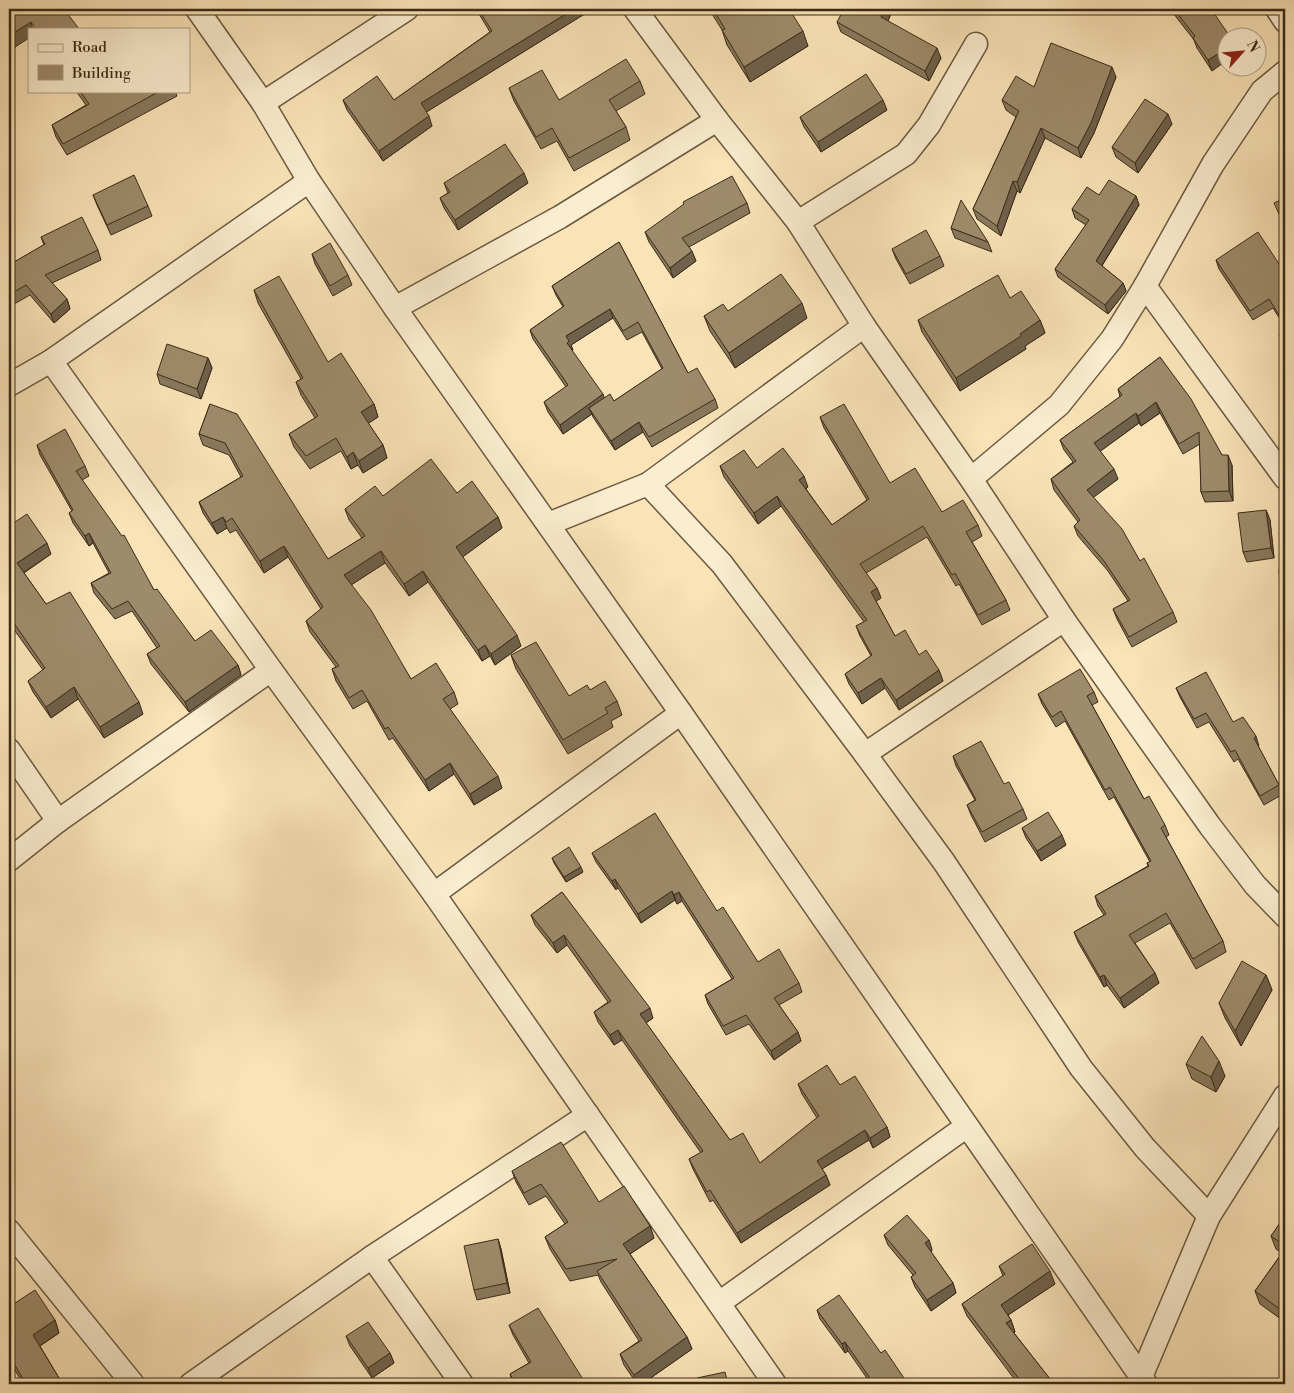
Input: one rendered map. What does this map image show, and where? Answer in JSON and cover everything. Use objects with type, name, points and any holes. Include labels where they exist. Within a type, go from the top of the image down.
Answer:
[{"type":"street","points":[[197,9],[263,103],[309,181],[395,308],[681,713],[1143,1380]]},
{"type":"street","points":[[263,103],[407,9]]},
{"type":"street","points":[[635,9],[717,120],[798,222],[864,326],[971,479],[1064,620],[1210,826],[1255,885],[1285,916]]},
{"type":"street","points":[[1277,9],[1285,21]]},
{"type":"street","points":[[798,222],[906,154],[929,125],[976,44]]},
{"type":"street","points":[[971,479],[1059,404],[1112,339],[1145,286],[1212,164],[1262,91],[1285,72]]},
{"type":"street","points":[[395,308],[560,217],[717,120]]},
{"type":"street","points":[[9,385],[51,361],[309,181]]},
{"type":"street","points":[[1145,286],[1285,478]]},
{"type":"street","points":[[548,524],[648,484],[864,326]]},
{"type":"street","points":[[51,361],[271,670],[434,894],[775,1384]]},
{"type":"street","points":[[648,484],[722,564],[865,754],[944,862],[1081,1068],[1145,1148],[1208,1216]]},
{"type":"street","points":[[865,754],[1064,620]]},
{"type":"street","points":[[9,860],[58,821],[271,670]]},
{"type":"street","points":[[434,894],[681,713]]},
{"type":"street","points":[[9,750],[58,821]]},
{"type":"street","points":[[1143,1380],[1208,1216],[1285,1096]]},
{"type":"street","points":[[191,1384],[372,1257],[588,1115]]},
{"type":"street","points":[[719,1303],[967,1126]]},
{"type":"street","points":[[9,1231],[133,1384]]},
{"type":"street","points":[[372,1257],[462,1384]]},
{"type":"building","points":[[9,9],[64,9],[78,28],[35,28],[31,22],[9,36]]},
{"type":"building","points":[[478,9],[574,9],[421,103],[429,116],[379,151],[343,100],[377,76],[394,100],[492,31]]},
{"type":"building","points":[[713,9],[789,9],[803,31],[744,67],[722,30],[725,29]]},
{"type":"building","points":[[844,9],[885,9],[881,17],[937,48],[925,71],[837,22]]},
{"type":"building","points":[[1174,9],[1211,9],[1224,28],[1216,28],[1216,55],[1208,60],[1193,38],[1195,36]]},
{"type":"building","points":[[1051,43],[1112,67],[1091,123],[1078,148],[1041,128],[1017,182],[1013,181],[997,226],[973,209],[1019,111],[1002,100],[1016,76],[1034,87]]},
{"type":"building","points":[[626,59],[640,81],[609,100],[626,127],[569,158],[552,128],[536,137],[509,88],[542,70],[559,100]]},
{"type":"building","points":[[866,74],[883,100],[818,142],[800,117]]},
{"type":"building","points":[[81,92],[158,92],[63,144],[52,125],[89,104]]},
{"type":"building","points":[[1145,99],[1168,114],[1135,163],[1112,147]]},
{"type":"building","points":[[505,144],[524,173],[455,220],[440,198],[450,192],[444,183]]},
{"type":"building","points":[[134,175],[148,206],[107,225],[93,195]]},
{"type":"building","points":[[732,176],[747,203],[682,238],[692,251],[670,268],[645,232],[684,204],[683,202]]},
{"type":"building","points":[[1109,180],[1136,196],[1096,261],[1123,283],[1105,305],[1055,269],[1089,220],[1072,209],[1087,187],[1099,195]]},
{"type":"building","points":[[1285,198],[1285,227],[1274,203]]},
{"type":"building","points":[[961,200],[988,242],[951,228]]},
{"type":"building","points":[[82,217],[98,250],[45,275],[67,299],[51,314],[26,285],[9,295],[9,265],[45,244],[41,237]]},
{"type":"building","points":[[926,230],[940,256],[906,274],[892,249]]},
{"type":"building","points":[[1258,232],[1285,273],[1285,311],[1279,315],[1269,299],[1250,311],[1216,260]]},
{"type":"building","points":[[619,242],[688,373],[697,368],[715,399],[649,437],[639,422],[611,441],[589,408],[610,394],[614,401],[663,368],[638,322],[623,331],[610,309],[566,336],[569,341],[567,343],[603,394],[560,425],[544,402],[568,385],[530,330],[564,306],[552,286]]},
{"type":"building","points":[[330,243],[348,275],[330,286],[312,254]]},
{"type":"building","points":[[781,274],[802,303],[729,353],[704,316],[723,304],[728,311]]},
{"type":"building","points":[[998,275],[1010,298],[1021,291],[1040,320],[1020,334],[1021,336],[956,378],[918,320]]},
{"type":"building","points":[[279,276],[328,362],[341,353],[374,404],[361,412],[383,445],[359,461],[353,452],[347,457],[336,438],[306,456],[289,434],[318,416],[296,382],[303,378],[254,290]]},
{"type":"building","points":[[1285,330],[1285,344],[1279,335]]},
{"type":"building","points":[[167,344],[208,358],[197,389],[157,374]]},
{"type":"building","points":[[1160,357],[1191,399],[1222,455],[1228,455],[1229,491],[1201,492],[1199,432],[1179,444],[1156,402],[1138,416],[1136,413],[1094,443],[1114,469],[1087,490],[1122,529],[1140,561],[1144,558],[1173,612],[1129,637],[1113,609],[1130,600],[1104,561],[1074,526],[1080,520],[1051,479],[1076,461],[1060,440],[1122,395],[1118,389]]},
{"type":"building","points":[[210,404],[237,414],[328,559],[365,536],[345,509],[375,486],[383,496],[431,459],[457,493],[472,481],[498,517],[456,547],[517,635],[491,654],[485,645],[478,650],[423,571],[404,584],[381,551],[344,575],[371,610],[411,679],[436,663],[454,692],[443,699],[498,776],[470,794],[450,763],[425,780],[388,727],[385,729],[362,690],[349,698],[332,669],[339,666],[306,621],[323,607],[284,546],[260,561],[232,518],[226,522],[223,517],[212,523],[199,502],[243,476],[225,443],[199,434]]},
{"type":"building","points":[[844,404],[890,483],[915,468],[942,512],[963,500],[978,525],[966,532],[1006,600],[978,615],[955,573],[952,575],[923,526],[860,564],[877,588],[871,592],[895,636],[905,630],[919,655],[926,650],[939,670],[896,700],[881,678],[858,693],[845,674],[872,655],[856,626],[867,620],[777,496],[754,513],[720,466],[744,450],[757,468],[783,448],[804,476],[799,480],[832,525],[869,499],[820,417]]},
{"type":"building","points":[[65,429],[85,466],[76,471],[122,536],[124,535],[154,590],[157,589],[195,641],[211,630],[238,665],[185,702],[147,654],[160,646],[128,601],[112,609],[91,583],[111,573],[89,533],[85,536],[69,513],[73,510],[37,445]]},
{"type":"building","points":[[1266,510],[1271,548],[1243,552],[1238,513]]},
{"type":"building","points":[[27,514],[47,543],[17,563],[46,604],[70,592],[139,702],[100,727],[74,687],[46,707],[28,681],[45,668],[9,616],[9,526]]},
{"type":"building","points":[[1279,569],[1285,569],[1285,608],[1282,608]]},
{"type":"building","points":[[536,642],[569,696],[587,685],[590,690],[605,681],[617,701],[605,708],[608,713],[563,740],[511,655]]},
{"type":"building","points":[[1080,669],[1094,692],[1087,696],[1144,799],[1149,796],[1165,825],[1161,828],[1223,941],[1193,959],[1166,913],[1129,935],[1155,973],[1120,998],[1104,975],[1100,977],[1074,932],[1106,914],[1095,896],[1149,866],[1147,863],[1151,861],[1110,787],[1105,790],[1061,711],[1052,717],[1038,694]]},
{"type":"building","points":[[1206,672],[1233,722],[1243,717],[1256,736],[1254,738],[1279,785],[1260,796],[1235,750],[1231,752],[1206,713],[1194,719],[1176,688]]},
{"type":"building","points":[[981,741],[1004,784],[1009,782],[1023,809],[982,832],[967,805],[976,800],[953,756]]},
{"type":"building","points":[[1048,812],[1062,835],[1037,851],[1022,828]]},
{"type":"building","points":[[655,813],[717,911],[723,907],[758,962],[779,949],[799,983],[774,998],[798,1032],[771,1051],[746,1015],[723,1026],[705,995],[734,978],[679,892],[674,895],[672,891],[638,914],[615,879],[612,881],[592,853]]},
{"type":"building","points":[[569,847],[581,867],[564,877],[552,858]]},
{"type":"building","points":[[562,892],[650,1008],[640,1014],[730,1140],[743,1133],[760,1163],[819,1116],[798,1084],[827,1065],[840,1085],[855,1076],[887,1127],[870,1138],[865,1130],[817,1161],[826,1175],[737,1233],[710,1190],[707,1192],[689,1159],[703,1151],[618,1030],[610,1035],[594,1012],[611,1001],[564,935],[553,943],[531,915]]},
{"type":"building","points":[[1242,961],[1266,975],[1235,1031],[1219,1003]]},
{"type":"building","points":[[1202,1036],[1219,1061],[1211,1077],[1186,1064]]},
{"type":"building","points":[[561,1142],[599,1202],[624,1186],[650,1226],[623,1244],[687,1337],[634,1375],[620,1354],[642,1340],[597,1271],[617,1259],[566,1269],[545,1237],[568,1222],[541,1184],[524,1193],[512,1171]]},
{"type":"building","points":[[907,1215],[929,1240],[925,1243],[953,1283],[927,1300],[911,1277],[916,1273],[884,1235]]},
{"type":"building","points":[[1285,1216],[1285,1246],[1271,1236]]},
{"type":"building","points":[[498,1239],[507,1283],[474,1290],[464,1246]]},
{"type":"building","points":[[1032,1244],[1050,1271],[1001,1305],[1011,1320],[1006,1323],[1054,1384],[1023,1384],[962,1304],[1005,1274],[999,1266]]},
{"type":"building","points":[[1285,1249],[1285,1304],[1281,1310],[1255,1291]]},
{"type":"building","points":[[35,1290],[55,1320],[33,1335],[62,1383],[65,1381],[67,1384],[26,1384],[9,1355],[9,1300],[12,1305]]},
{"type":"building","points":[[839,1295],[881,1353],[885,1350],[908,1384],[874,1384],[845,1342],[842,1344],[817,1310]]},
{"type":"building","points":[[538,1308],[586,1384],[516,1384],[510,1374],[531,1362],[509,1325]]},
{"type":"building","points":[[368,1322],[390,1353],[368,1368],[346,1336]]},
{"type":"building","points":[[725,1372],[728,1384],[699,1384],[697,1378]]}]
